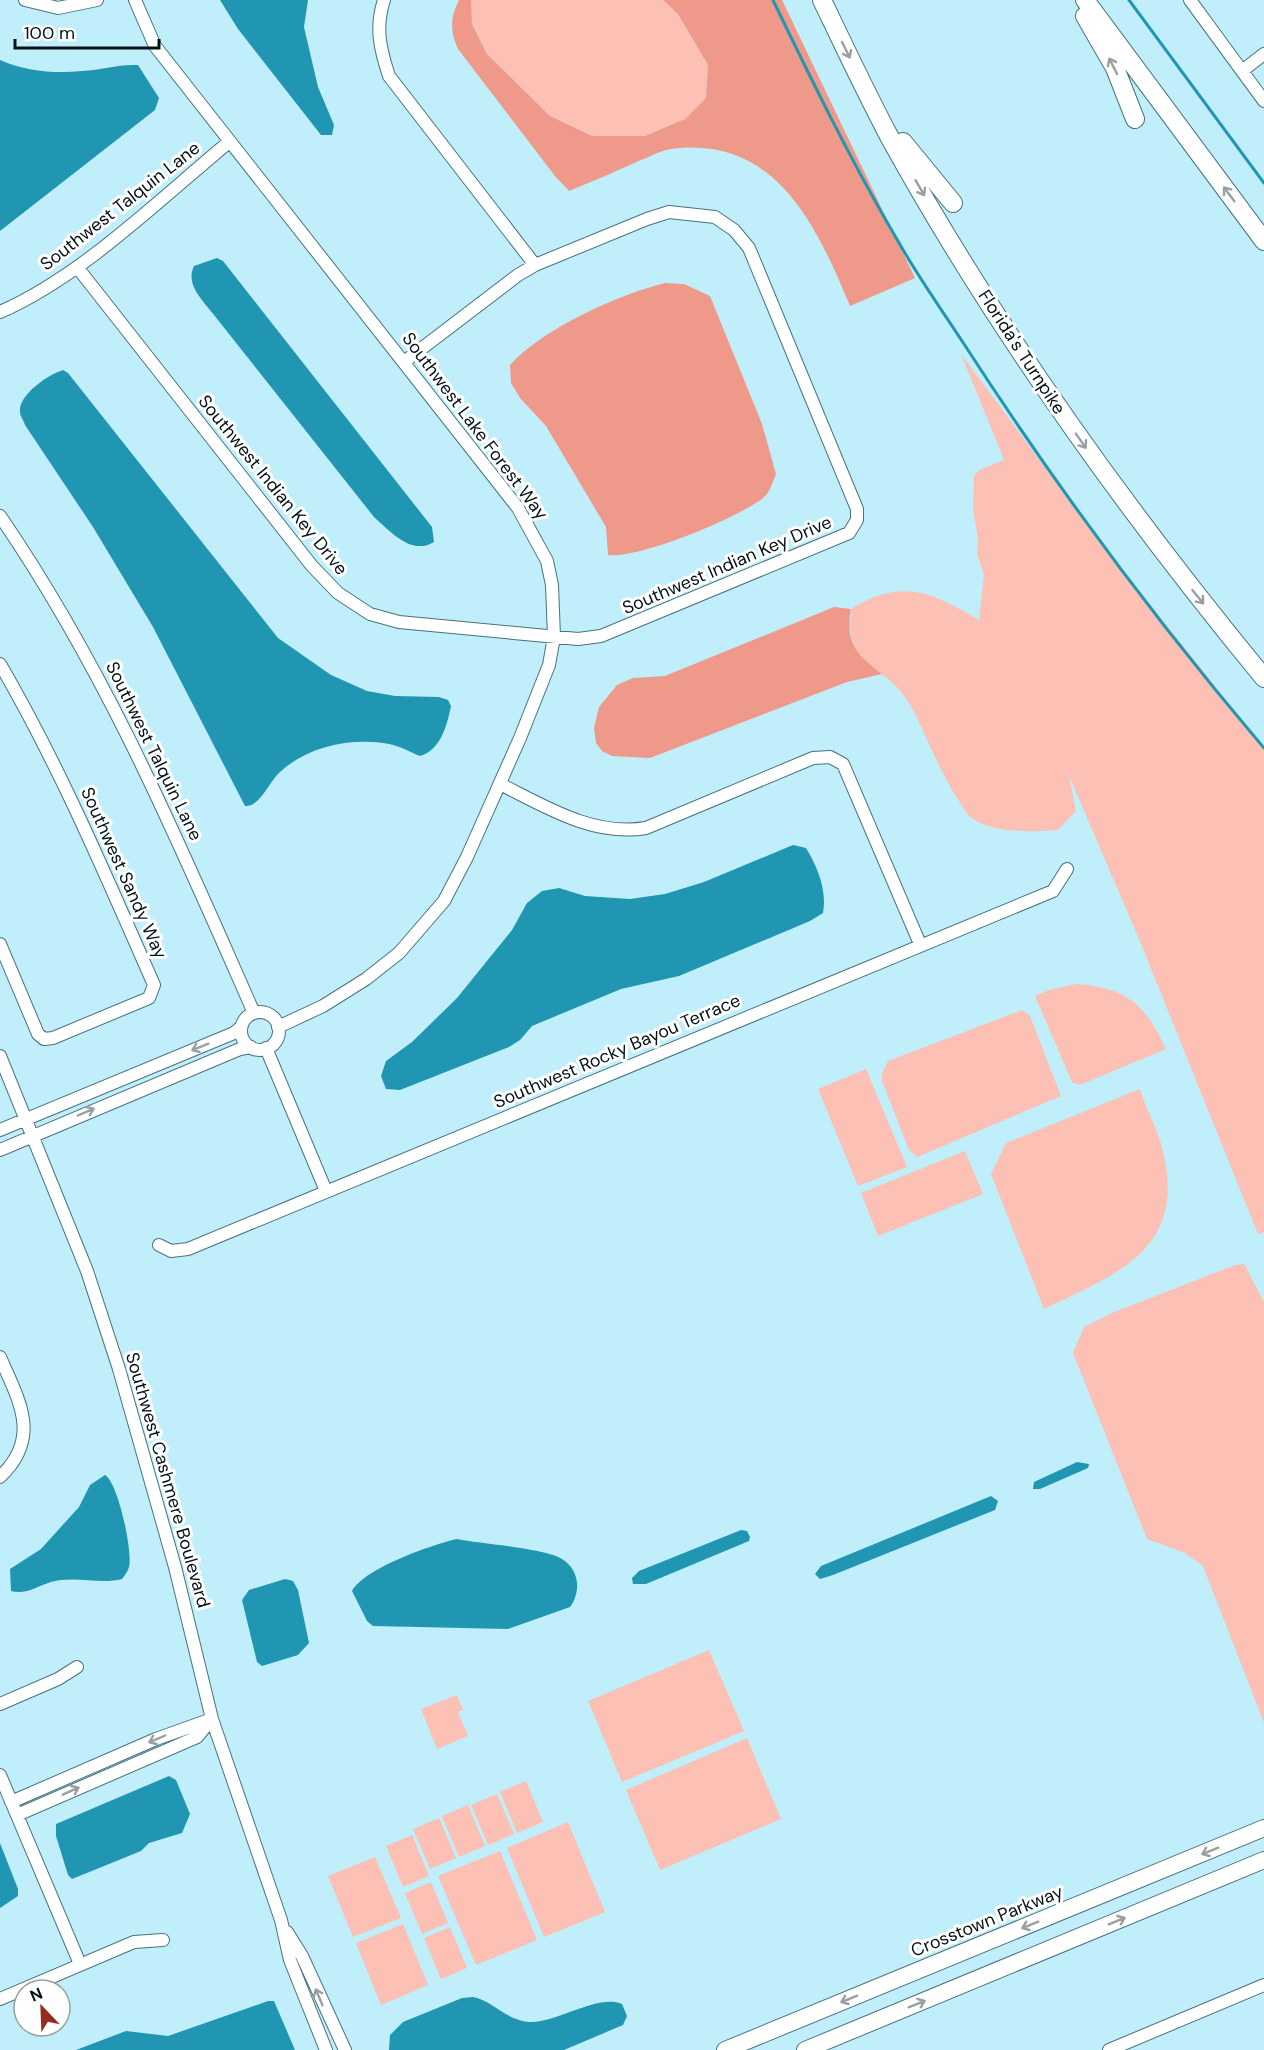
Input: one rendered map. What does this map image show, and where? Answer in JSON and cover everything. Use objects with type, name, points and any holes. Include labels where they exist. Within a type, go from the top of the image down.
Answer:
[{"type":"highway","name":"Florida's Turnpike","points":[[822,0],[891,138],[1009,336],[1092,456],[1186,583],[1264,678]]},
{"type":"highway","points":[[1074,0],[1114,68],[1136,119]]},
{"type":"highway","points":[[1085,0],[1264,241]]},
{"type":"highway","points":[[861,81],[903,141],[953,203]]},
{"type":"main road","name":"Crosstown Parkway","points":[[725,2050],[1264,1828]]},
{"type":"main road","points":[[805,2050],[1264,1860]]},
{"type":"street","points":[[25,0],[58,8],[97,0]]},
{"type":"street","name":"Southwest Lake Forest Way","points":[[135,0],[155,46],[502,486],[535,536],[547,561],[552,585],[554,637],[549,665],[500,784],[444,901],[399,953],[366,979],[323,1006],[278,1027]]},
{"type":"street","points":[[384,0],[378,30],[381,53],[389,76],[535,265]]},
{"type":"street","points":[[1190,0],[1264,101]]},
{"type":"street","points":[[1242,71],[1264,54]]},
{"type":"street","name":"Southwest Talquin Lane","points":[[0,312],[21,303],[77,267],[229,142]]},
{"type":"street","name":"Southwest Indian Key Drive","points":[[77,267],[312,566],[338,592],[370,614],[399,622],[578,639],[622,629],[849,533],[857,520],[857,509],[749,248],[734,230],[715,217],[691,212],[669,212],[535,265],[492,292],[404,362]]},
{"type":"street","name":"Southwest Talquin Lane","points":[[0,516],[30,561],[120,715],[149,774],[254,1013]]},
{"type":"street","name":"Southwest Sandy Way","points":[[0,664],[36,727],[78,810],[154,985],[154,992],[149,998],[53,1038],[44,1039],[38,1034],[0,944]]},
{"type":"street","points":[[500,784],[558,813],[601,828],[625,831],[646,828],[813,758],[830,757],[843,764],[920,944]]},
{"type":"street","name":"Southwest Rocky Bayou Terrace","points":[[159,1245],[171,1251],[188,1250],[920,944],[1053,891],[1067,868]]},
{"type":"street","points":[[0,1150],[240,1049],[266,1048],[274,1042],[278,1027],[271,1016],[254,1013],[244,1021],[243,1040],[251,1047]]},
{"type":"street","points":[[0,1130],[234,1033],[242,1027]]},
{"type":"street","points":[[266,1048],[326,1191]]},
{"type":"street","name":"Southwest Cashmere Boulevard","points":[[0,1056],[87,1271],[119,1369],[175,1567],[212,1719],[281,1920],[290,1960],[326,2050]]},
{"type":"street","points":[[157,1065],[165,1071],[166,1079]]},
{"type":"street","points":[[0,1357],[24,1413],[22,1440],[14,1463],[0,1477]]},
{"type":"street","points":[[0,1704],[58,1679],[77,1667]]},
{"type":"street","points":[[11,1802],[156,1739],[212,1719]]},
{"type":"street","points":[[17,1815],[197,1737],[212,1719]]},
{"type":"street","points":[[0,1775],[80,1964]]},
{"type":"street","name":"Southwest Cashmere Boulevard","points":[[281,1920],[302,1956],[345,2050]]},
{"type":"street","points":[[0,1999],[134,1942],[163,1940]]},
{"type":"street","points":[[1109,2050],[1264,1985]]},
{"type":"shaded area","points":[[459,0],[471,0],[472,24],[487,54],[550,116],[592,136],[645,136],[685,119],[706,98],[708,65],[678,14],[663,0],[782,0],[915,278],[850,306],[822,245],[806,217],[787,192],[764,171],[738,156],[707,148],[667,150],[569,191],[458,49],[452,24]]},
{"type":"shaded area","points":[[471,0],[663,0],[678,14],[708,65],[706,98],[685,119],[645,136],[592,136],[550,116],[487,54],[472,24]]},
{"type":"shaded area","points":[[665,283],[684,284],[710,296],[762,424],[776,474],[765,496],[733,516],[688,536],[642,551],[608,555],[606,527],[546,426],[520,398],[511,383],[510,365],[524,351],[561,326],[604,304]]},
{"type":"shaded area","points":[[961,354],[1093,532],[1264,748],[1264,1232],[1258,1234],[1139,939],[1069,776],[1076,811],[1058,830],[1012,831],[978,822],[969,816],[952,789],[909,703],[888,679],[867,663],[853,642],[850,628],[852,608],[886,593],[917,592],[931,596],[979,620],[984,574],[977,554],[978,540],[973,508],[974,476],[979,470],[1004,460]]},
{"type":"shaded area","points":[[834,607],[851,609],[851,639],[859,654],[882,674],[847,682],[650,758],[612,756],[602,751],[596,743],[594,728],[599,707],[617,685],[633,678],[665,676]]},
{"type":"shaded area","points":[[1076,984],[1108,989],[1132,1001],[1151,1021],[1166,1049],[1080,1085],[1072,1082],[1035,996],[1049,990]]},
{"type":"shaded area","points":[[1022,1010],[1030,1016],[1061,1096],[917,1157],[909,1150],[882,1081],[882,1073],[888,1061]]},
{"type":"shaded area","points":[[866,1069],[907,1167],[858,1186],[818,1089]]},
{"type":"shaded area","points":[[1140,1089],[1160,1140],[1167,1176],[1166,1206],[1158,1230],[1144,1250],[1124,1267],[1044,1309],[991,1174],[1006,1143]]},
{"type":"shaded area","points":[[965,1151],[983,1194],[878,1236],[861,1193]]},
{"type":"shaded area","points":[[1244,1264],[1264,1302],[1264,1723],[1203,1566],[1185,1553],[1147,1539],[1073,1353],[1084,1327],[1112,1313],[1235,1265]]},
{"type":"shaded area","points":[[709,1650],[744,1731],[622,1782],[588,1701]]},
{"type":"shaded area","points":[[457,1695],[463,1710],[458,1712],[468,1736],[437,1749],[421,1709]]},
{"type":"shaded area","points":[[747,1738],[781,1819],[660,1870],[626,1790]]},
{"type":"shaded area","points":[[526,1781],[543,1822],[517,1833],[500,1792]]},
{"type":"shaded area","points":[[497,1794],[514,1834],[488,1845],[471,1805]]},
{"type":"shaded area","points":[[468,1805],[485,1846],[459,1857],[442,1816]]},
{"type":"shaded area","points":[[439,1818],[456,1858],[430,1869],[413,1829]]},
{"type":"shaded area","points":[[568,1822],[605,1912],[544,1937],[507,1848]]},
{"type":"shaded area","points":[[412,1835],[429,1876],[403,1887],[386,1846]]},
{"type":"shaded area","points":[[500,1851],[537,1940],[476,1965],[438,1876]]},
{"type":"shaded area","points":[[375,1857],[401,1918],[353,1937],[328,1876]]},
{"type":"shaded area","points":[[431,1882],[448,1923],[422,1934],[405,1893]]},
{"type":"shaded area","points":[[403,1924],[428,1985],[381,2005],[356,1943]]},
{"type":"shaded area","points":[[450,1927],[467,1968],[441,1979],[424,1938]]},
{"type":"water","points":[[220,0],[308,0],[304,27],[318,87],[334,125],[332,135],[321,135],[238,29]]},
{"type":"water","points":[[0,60],[20,67],[51,72],[138,65],[159,98],[155,110],[0,231]]},
{"type":"water","points":[[217,258],[223,261],[432,527],[434,542],[425,546],[409,544],[394,535],[374,517],[200,298],[193,286],[194,266]]},
{"type":"water","points":[[63,370],[68,373],[278,638],[331,675],[367,691],[395,696],[439,697],[448,700],[451,706],[447,721],[442,736],[433,748],[420,756],[393,745],[374,742],[329,746],[288,765],[255,803],[245,806],[153,627],[93,527],[21,417],[21,405],[29,392],[50,376]]},
{"type":"water","points":[[793,845],[806,848],[818,871],[823,888],[823,913],[810,921],[679,976],[621,989],[532,1026],[520,1040],[509,1047],[400,1090],[386,1089],[381,1076],[386,1061],[412,1042],[457,998],[512,930],[527,903],[542,891],[559,888],[585,896],[630,899],[665,894],[704,882]]},
{"type":"water","points":[[1077,1462],[1089,1464],[1088,1468],[1040,1489],[1033,1489],[1034,1482]]},
{"type":"water","points":[[105,1475],[115,1490],[127,1533],[130,1559],[127,1572],[122,1579],[113,1581],[60,1580],[27,1591],[11,1591],[10,1569],[41,1549],[79,1507],[90,1485]]},
{"type":"water","points":[[991,1496],[998,1501],[995,1510],[833,1575],[820,1579],[815,1574],[821,1566]]},
{"type":"water","points":[[741,1530],[747,1531],[749,1541],[646,1584],[633,1584],[632,1578],[639,1571]]},
{"type":"water","points":[[457,1539],[528,1549],[562,1559],[572,1569],[577,1582],[574,1601],[570,1607],[508,1629],[373,1626],[367,1621],[352,1591],[359,1582],[384,1566],[431,1546]]},
{"type":"water","points":[[285,1579],[293,1581],[298,1590],[309,1643],[298,1655],[262,1666],[257,1662],[242,1600],[249,1590]]},
{"type":"water","points":[[169,1776],[176,1780],[190,1814],[182,1833],[149,1843],[141,1851],[72,1879],[68,1875],[56,1836],[56,1824]]},
{"type":"water","points":[[0,1843],[18,1889],[18,1896],[0,1908]]},
{"type":"water","points":[[473,1997],[523,2021],[542,2021],[590,2005],[612,2002],[622,2004],[627,2016],[623,2025],[564,2050],[389,2050],[390,2035],[403,2022],[462,1998]]},
{"type":"water","points":[[268,2001],[274,2001],[295,2050],[76,2050],[126,2031],[168,2036]]},
{"type":"waterway","points":[[773,0],[865,182],[930,293],[1034,449],[1107,551],[1184,651],[1264,748]]},
{"type":"waterway","points":[[1129,0],[1264,183]]}]
